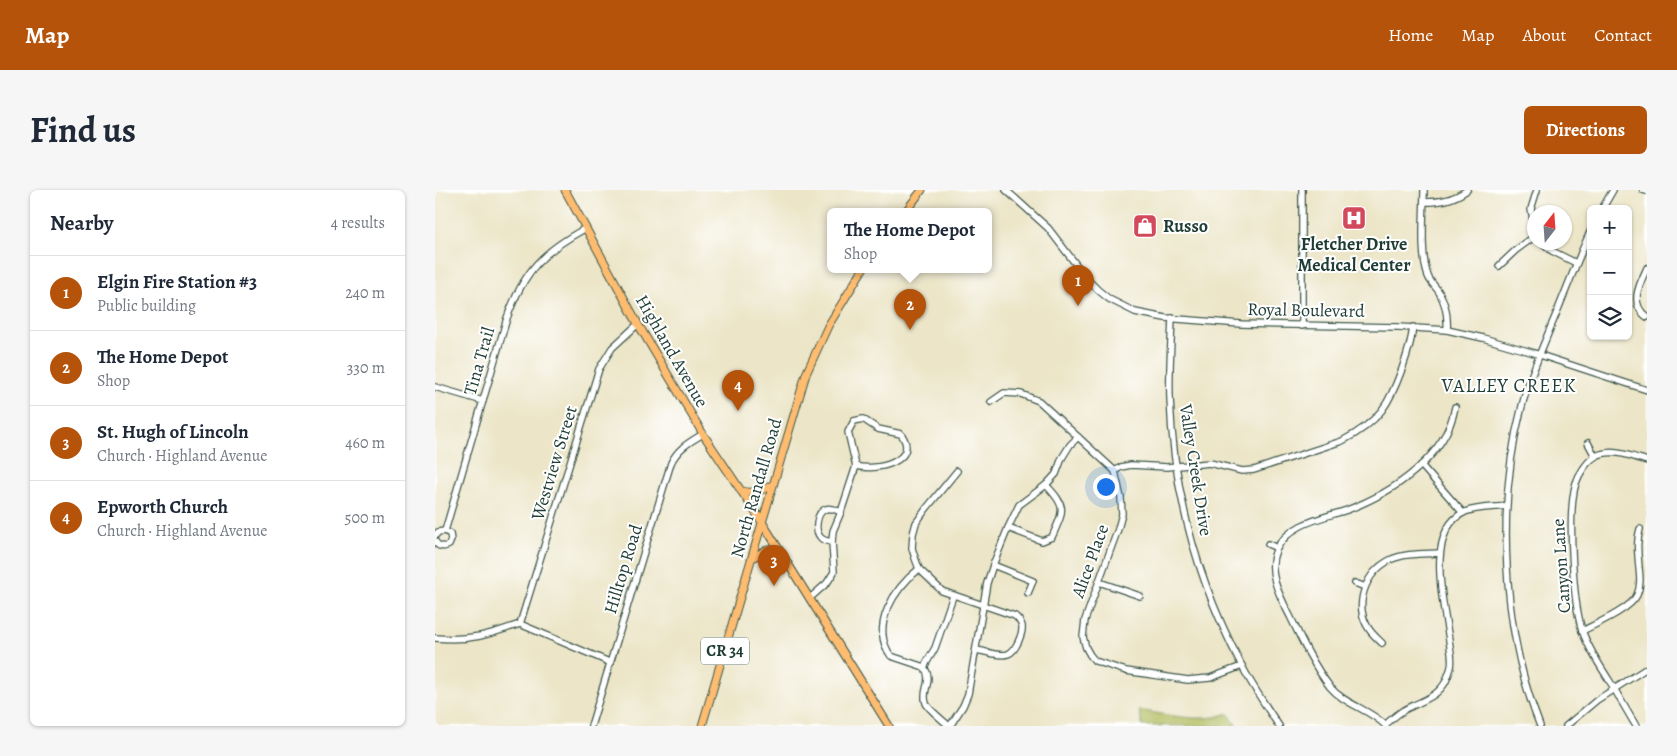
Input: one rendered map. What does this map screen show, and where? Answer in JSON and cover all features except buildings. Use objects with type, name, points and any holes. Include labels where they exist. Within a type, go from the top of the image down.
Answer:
[{"type":"main road","name":"Highland Avenue","points":[[565,190],[638,324],[703,434],[762,522],[889,726]]},
{"type":"main road","points":[[908,208],[922,190]]},
{"type":"main road","name":"North Randall Road","points":[[702,726],[805,374],[828,326],[861,273]]},
{"type":"main road","points":[[741,491],[749,493],[763,490],[772,485]]},
{"type":"main road","points":[[752,558],[768,549],[781,552]]},
{"type":"street","name":"Royal Boulevard","points":[[1006,190],[1048,228],[1088,280],[1104,295],[1135,312],[1172,318],[1241,324],[1413,327],[1447,330],[1539,354],[1647,390]]},
{"type":"street","points":[[1302,190],[1302,326]]},
{"type":"street","points":[[1424,190],[1424,250],[1428,277],[1441,294],[1445,304],[1447,330]]},
{"type":"street","points":[[1424,202],[1447,200],[1467,190]]},
{"type":"street","points":[[1532,205],[1537,190]]},
{"type":"street","points":[[1604,205],[1613,190]]},
{"type":"street","points":[[1643,190],[1647,191]]},
{"type":"street","name":"Tina Trail","points":[[435,541],[441,546],[449,545],[451,537],[445,531],[507,318],[514,300],[525,279],[537,263],[553,248],[586,228]]},
{"type":"street","points":[[1540,726],[1524,678],[1512,612],[1506,544],[1506,506],[1510,470],[1524,398],[1539,354],[1587,239]]},
{"type":"street","points":[[1499,266],[1527,243]]},
{"type":"street","points":[[1551,250],[1576,263]]},
{"type":"street","points":[[1647,268],[1640,284],[1636,302],[1639,311],[1647,317]]},
{"type":"street","points":[[1421,280],[1428,277]]},
{"type":"street","name":"Valley Creek Drive","points":[[1172,318],[1169,366],[1170,399],[1183,505],[1196,556],[1223,628],[1242,666],[1279,726]]},
{"type":"street","name":"Westview Street","points":[[520,624],[599,369],[612,348],[638,324]]},
{"type":"street","points":[[991,402],[1004,393],[1021,394],[1039,401],[1115,471],[1121,467],[1131,465],[1155,467],[1210,463],[1242,471],[1254,470],[1342,441],[1355,434],[1382,410],[1410,348],[1413,327]]},
{"type":"street","points":[[435,387],[483,401]]},
{"type":"street","points":[[1455,407],[1451,424],[1443,438],[1421,465],[1401,483],[1368,502],[1301,526],[1277,548],[1273,568],[1275,584],[1294,625],[1331,688],[1344,699],[1369,713],[1386,726],[1397,714],[1437,692],[1445,683],[1451,667],[1440,572],[1440,554],[1446,533],[1453,522],[1463,513],[1483,508],[1506,506]]},
{"type":"street","points":[[810,598],[827,583],[834,572],[832,542],[834,528],[856,466],[853,450],[847,436],[850,426],[856,420],[863,419],[875,428],[898,433],[905,439],[905,449],[901,457],[892,464],[873,468],[856,466]]},
{"type":"street","name":"Hilltop Road","points":[[591,726],[671,462],[683,447],[703,434]]},
{"type":"street","points":[[919,569],[902,585],[888,606],[885,614],[884,642],[891,656],[924,667],[929,676],[925,698],[926,704],[949,726],[957,717],[966,700],[983,606],[993,565],[1008,528],[1019,505],[1046,485],[1056,474],[1062,458],[1077,437]]},
{"type":"street","points":[[1588,443],[1595,456],[1620,453],[1647,461]]},
{"type":"street","name":"Canyon Lane","points":[[1595,456],[1579,476],[1573,493],[1572,541],[1579,619],[1590,648],[1636,726]]},
{"type":"street","points":[[1421,465],[1463,513]]},
{"type":"street","points":[[957,471],[916,523],[912,548],[919,569],[942,591],[1015,616],[1019,620],[1022,629],[1015,649],[1008,654],[1003,655],[976,650]]},
{"type":"street","name":"Alice Place","points":[[1115,471],[1121,498],[1121,514],[1118,529],[1087,613],[1083,637],[1085,648],[1095,661],[1126,671],[1188,680],[1210,678],[1242,666]]},
{"type":"street","points":[[1008,528],[1042,541],[1053,537],[1062,506],[1060,500],[1046,485]]},
{"type":"street","points":[[832,542],[824,540],[817,533],[820,516],[822,511],[827,508],[841,512]]},
{"type":"street","points":[[1582,631],[1616,613],[1636,598],[1640,580],[1637,546],[1640,529]]},
{"type":"street","points":[[435,536],[440,531],[445,531]]},
{"type":"street","points":[[1268,544],[1277,548]]},
{"type":"street","points":[[1383,644],[1369,630],[1363,613],[1363,595],[1368,580],[1378,569],[1391,560],[1440,554]]},
{"type":"street","points":[[993,565],[1033,581],[1028,593]]},
{"type":"street","points":[[1099,582],[1140,596]]},
{"type":"street","points":[[1355,583],[1365,587]]},
{"type":"street","points":[[924,667],[935,648],[953,596]]},
{"type":"street","points":[[435,638],[457,640],[478,638],[520,624],[609,662]]},
{"type":"street","points":[[1566,726],[1597,700],[1647,668]]},
{"type":"green space","points":[[1139,710],[1196,718],[1207,718],[1228,713],[1237,726],[1142,726]]},
{"type":"place","name":"Fletcher Drive Medical Center","points":[[1354,218]]},
{"type":"place","name":"Russo","points":[[1145,226]]},
{"type":"place","name":"Elgin Fire Station #3","points":[[1078,306]]},
{"type":"place","name":"The Home Depot","points":[[910,330]]},
{"type":"place","name":"Epworth Church","points":[[738,411]]},
{"type":"place","name":"St. Hugh of Lincoln","points":[[774,586]]},
{"type":"district","name":"VALLEY CREEK","points":[[1509,386]]}]
